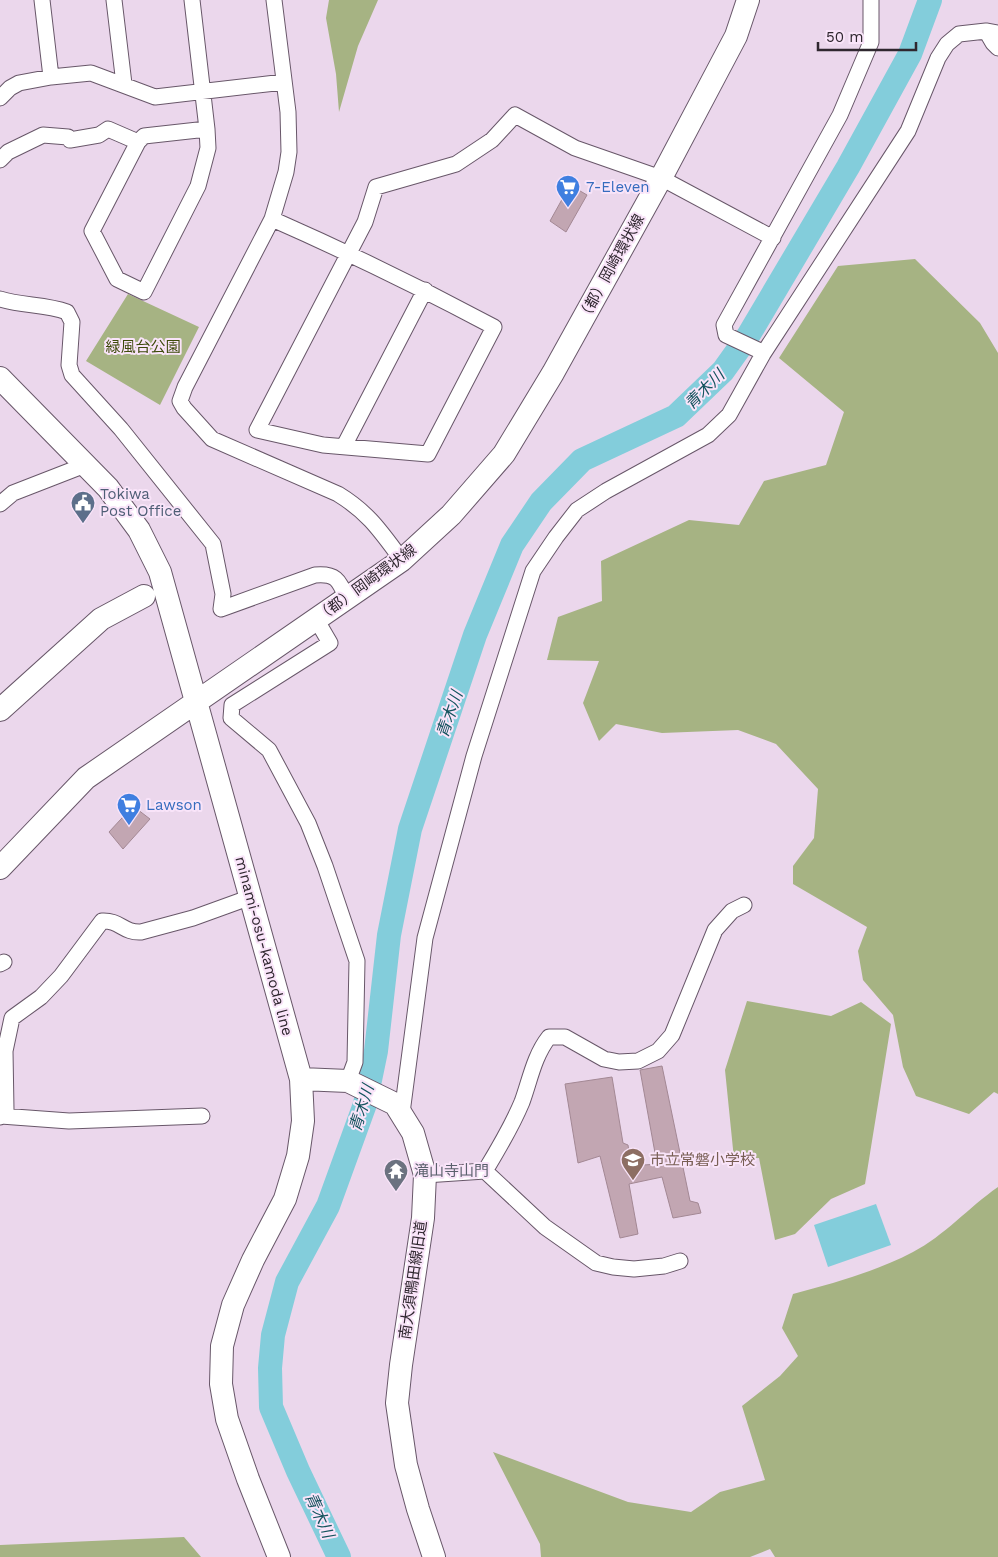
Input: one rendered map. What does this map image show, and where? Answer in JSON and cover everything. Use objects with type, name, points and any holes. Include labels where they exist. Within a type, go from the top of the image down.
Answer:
[{"type":"street","points":[[42,0],[51,77]]},
{"type":"street","points":[[114,0],[124,84]]},
{"type":"street","points":[[192,0],[207,129],[208,148],[198,186],[144,292],[117,279],[92,231],[138,142],[144,136],[207,129]]},
{"type":"street","points":[[274,0],[288,112],[289,152],[286,172],[272,219],[185,386],[180,401],[212,439],[338,494],[355,504],[372,519],[402,560]]},
{"type":"street","name":"（都）岡崎環状線","points":[[0,868],[86,778],[402,560],[451,515],[504,454],[553,373],[661,178],[736,36],[748,0]]},
{"type":"street","points":[[760,352],[726,335],[724,325],[840,115],[871,42],[871,0]]},
{"type":"street","points":[[301,1079],[351,1083],[398,1108],[425,938],[474,756],[533,571],[577,510],[606,490],[708,435],[729,415],[760,352],[908,131],[938,58],[947,44],[959,34],[992,32],[993,43],[998,48]]},
{"type":"street","points":[[0,98],[10,88],[19,83],[51,77],[91,73],[155,97],[284,82]]},
{"type":"street","points":[[272,219],[349,253],[494,326],[428,454],[323,445],[257,430],[349,253],[365,222],[376,187],[456,164],[492,140],[515,115],[575,148],[661,178],[773,238]]},
{"type":"street","points":[[0,160],[8,152],[43,136],[68,137],[70,140],[99,134],[108,129],[138,142]]},
{"type":"street","points":[[344,446],[425,290]]},
{"type":"street","points":[[0,299],[14,304],[41,305],[67,312],[72,322],[69,365],[72,375],[121,428],[213,544],[222,594],[221,609],[321,574],[330,574],[336,579],[347,599]]},
{"type":"street","name":"minami-osu-kamoda line","points":[[0,378],[108,488],[139,530],[160,572],[301,1079],[303,1121],[298,1156],[285,1199],[253,1260],[233,1305],[222,1346],[221,1384],[227,1419],[248,1479],[279,1557]]},
{"type":"street","points":[[0,504],[14,492],[85,465]]},
{"type":"street","points":[[0,710],[102,619],[144,596]]},
{"type":"street","points":[[316,619],[330,643],[232,705],[231,718],[269,750],[308,824],[325,866],[357,961],[355,1062],[351,1083]]},
{"type":"street","points":[[1,1117],[6,1110],[6,1051],[12,1018],[41,996],[61,976],[102,921],[116,922],[132,933],[141,932],[193,918],[251,897]]},
{"type":"street","points":[[485,1171],[507,1135],[521,1103],[540,1048],[549,1038],[565,1036],[604,1059],[619,1062],[638,1061],[658,1051],[672,1034],[715,930],[732,911],[744,905]]},
{"type":"street","name":"南大須鴨田線旧道","points":[[398,1108],[413,1133],[425,1175],[423,1218],[400,1365],[397,1403],[406,1465],[434,1557]]},
{"type":"street","points":[[1,1117],[69,1121],[202,1116]]},
{"type":"street","points":[[425,1175],[485,1171],[545,1226],[596,1263],[613,1268],[634,1268],[664,1266],[680,1261]]},
{"type":"green space","points":[[329,0],[378,0],[358,46],[339,112],[336,74],[326,18]]},
{"type":"green space","points":[[915,259],[980,323],[998,353],[998,1094],[994,1092],[969,1114],[916,1096],[903,1067],[893,1015],[863,980],[858,951],[867,927],[793,884],[793,866],[814,838],[818,789],[776,744],[738,730],[662,733],[616,724],[599,741],[583,703],[599,661],[547,660],[558,617],[602,601],[601,561],[689,520],[739,525],[764,481],[826,465],[844,412],[779,358],[838,266]]},
{"type":"green space","name":"緑風台公園","points":[[128,294],[199,327],[160,405],[86,361]]},
{"type":"green space","points":[[747,1001],[831,1016],[861,1002],[891,1024],[865,1184],[831,1199],[795,1234],[775,1240],[759,1158],[734,1159],[725,1070]]},
{"type":"green space","points":[[998,1187],[998,1557],[775,1557],[770,1549],[750,1557],[541,1557],[540,1544],[493,1452],[628,1502],[691,1512],[720,1492],[765,1480],[742,1406],[780,1376],[798,1356],[782,1328],[793,1294],[869,1271],[913,1252],[946,1230]]},
{"type":"green space","points":[[184,1537],[201,1557],[0,1557],[0,1545]]},
{"type":"water","points":[[876,1204],[891,1245],[828,1267],[814,1225]]},
{"type":"building","name":"7-Eleven","points":[[570,185],[587,195],[566,232],[550,221]]},
{"type":"building","name":"Lawson","points":[[133,806],[150,819],[123,849],[109,832]]},
{"type":"building","points":[[662,1066],[690,1201],[698,1203],[701,1213],[673,1218],[662,1177],[629,1184],[638,1234],[620,1238],[600,1156],[578,1163],[565,1084],[612,1077],[623,1143],[628,1145],[631,1166],[657,1164],[640,1070]]},
{"type":"waterway","name":"青木川","points":[[339,1557],[298,1471],[271,1407],[270,1368],[273,1335],[287,1282],[328,1206],[365,1104],[376,1051],[389,935],[410,829],[475,635],[512,545],[541,502],[582,460],[676,416],[723,371],[748,336],[848,167],[910,54],[930,0]]},
{"type":"place","name":"7-Eleven","points":[[568,208]]},
{"type":"place","name":"Tokiwa Post Office","points":[[83,524]]},
{"type":"place","name":"Lawson","points":[[129,826]]},
{"type":"place","name":"市立常磐小学校","points":[[633,1181]]},
{"type":"place","name":"滝山寺山門","points":[[396,1192]]}]
